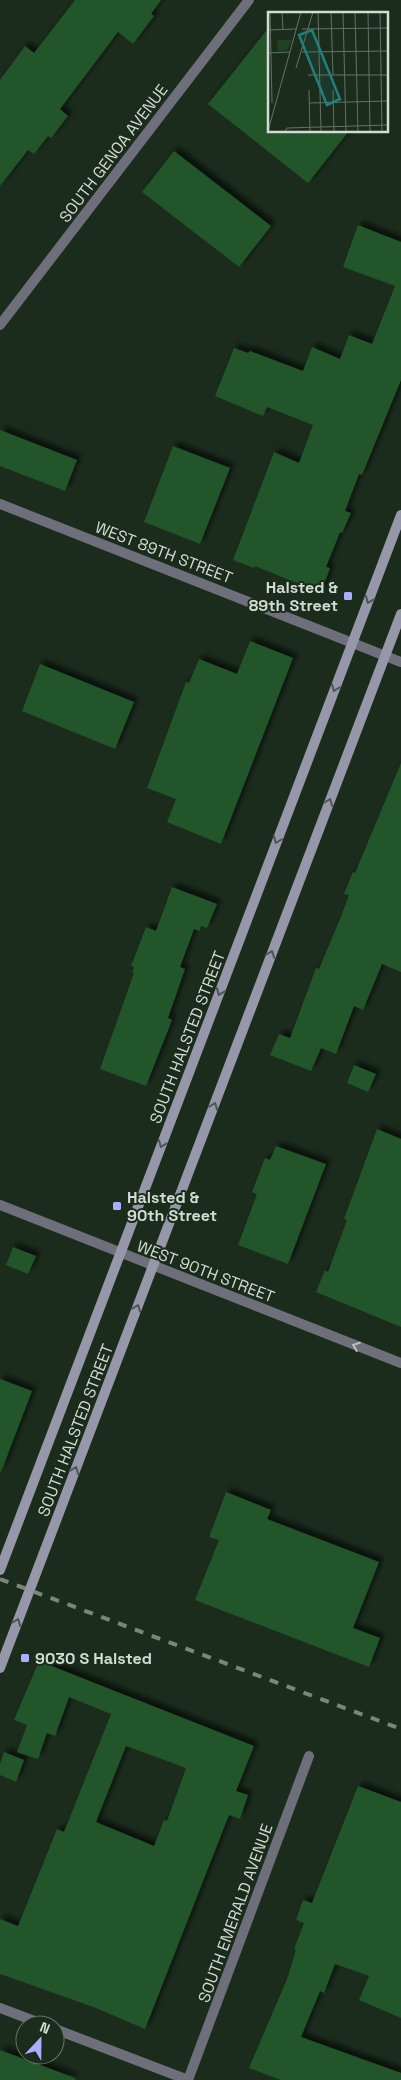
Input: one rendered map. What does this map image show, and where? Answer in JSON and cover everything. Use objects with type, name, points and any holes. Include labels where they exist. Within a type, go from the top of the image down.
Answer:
[{"type":"main road","name":"SOUTH HALSTED STREET","points":[[0,1570],[401,514]]},
{"type":"main road","name":"SOUTH HALSTED STREET","points":[[0,1668],[401,614]]},
{"type":"street","name":"SOUTH GENOA AVENUE","points":[[0,325],[249,0]]},
{"type":"street","name":"WEST 89TH STREET","points":[[0,504],[401,662]]},
{"type":"street","name":"WEST 90TH STREET","points":[[0,1205],[401,1364]]},
{"type":"street","name":"SOUTH EMERALD AVENUE","points":[[188,2080],[309,1756]]},
{"type":"street","points":[[0,2008],[19,2015]]},
{"type":"street","points":[[65,2033],[188,2080]]},
{"type":"building","points":[[75,0],[161,0],[151,14],[154,16],[133,44],[118,32],[60,109],[68,116],[51,138],[48,136],[34,154],[28,150],[0,186],[0,80],[25,46],[34,53]]},
{"type":"building","points":[[268,29],[268,132],[348,132],[308,183],[208,104]]},
{"type":"building","points":[[174,151],[271,226],[239,267],[142,192]]},
{"type":"building","points":[[358,225],[401,242],[401,380],[362,475],[359,474],[345,511],[351,513],[342,533],[340,532],[326,567],[330,568],[321,593],[255,566],[254,568],[233,560],[274,452],[299,463],[313,425],[267,407],[263,416],[215,396],[234,348],[248,353],[250,351],[303,371],[312,347],[340,359],[349,335],[372,344],[395,286],[343,267]]},
{"type":"building","points":[[0,430],[77,460],[65,491],[0,466]]},
{"type":"building","points":[[173,446],[230,468],[200,544],[144,522]]},
{"type":"building","points":[[250,641],[293,658],[221,844],[167,822],[176,799],[147,788],[186,682],[189,683],[199,659],[237,674]]},
{"type":"building","points":[[40,664],[134,702],[115,749],[22,711]]},
{"type":"building","points":[[401,763],[401,972],[382,964],[363,1010],[354,1006],[336,1054],[321,1048],[311,1071],[270,1055],[279,1034],[290,1038],[316,968],[319,969],[349,895],[344,894],[353,872],[355,873]]},
{"type":"building","points":[[172,887],[217,904],[207,928],[201,926],[200,931],[194,929],[180,967],[185,969],[168,1018],[172,1020],[146,1086],[100,1069],[134,973],[132,972],[134,967],[131,966],[146,927],[156,931]]},
{"type":"building","points":[[354,1065],[376,1074],[368,1092],[347,1083]]},
{"type":"building","points":[[377,1129],[401,1139],[401,1327],[316,1292],[325,1270],[328,1272],[347,1220],[344,1219]]},
{"type":"building","points":[[276,1146],[326,1164],[288,1264],[238,1245],[257,1194],[252,1192],[265,1158],[270,1160]]},
{"type":"building","points":[[13,1247],[36,1256],[28,1274],[6,1265]]},
{"type":"building","points":[[0,1379],[32,1391],[1,1472],[0,1471]]},
{"type":"building","points":[[226,1492],[271,1510],[267,1519],[379,1562],[353,1628],[380,1638],[369,1667],[195,1600],[219,1540],[209,1537]]},
{"type":"building","points":[[39,1661],[254,1746],[236,1791],[248,1795],[240,1819],[229,1815],[145,2029],[96,2008],[0,1974],[0,1919],[18,1926],[57,1829],[64,1832],[111,1714],[69,1697],[55,1736],[47,1733],[38,1759],[17,1752],[27,1725],[14,1720]],"holes":[[[126,1746],[186,1768],[167,1821],[164,1820],[154,1846],[96,1822]]]},
{"type":"building","points":[[4,1752],[24,1760],[16,1782],[0,1775],[0,1764]]},
{"type":"building","points":[[358,1786],[401,1802],[401,2018],[359,2000],[369,1976],[335,1964],[324,1993],[320,1991],[301,2037],[401,2073],[401,2080],[281,2080],[249,2068],[287,1979],[296,1950],[294,1949],[304,1923],[296,1920],[303,1900],[312,1903]]},
{"type":"building","points":[[0,2050],[15,2056],[15,2065],[40,2065],[75,2078],[75,2080],[0,2080]]},
{"type":"railway","points":[[0,1579],[401,1729]]},
{"type":"place","name":"Halsted & 89th Street","points":[[348,596]]},
{"type":"place","name":"Halsted & 90th Street","points":[[117,1206]]},
{"type":"place","name":"9030 S Halsted","points":[[25,1658]]}]
